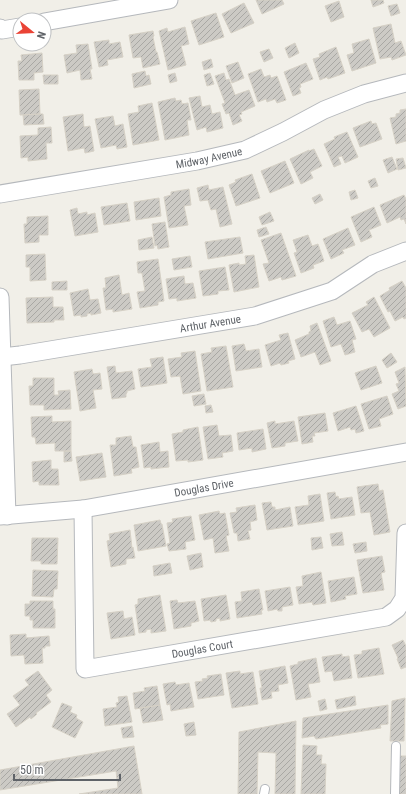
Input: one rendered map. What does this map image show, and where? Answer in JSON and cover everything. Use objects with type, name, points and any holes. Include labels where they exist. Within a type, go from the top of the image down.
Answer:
[{"type":"street","points":[[52,21],[169,0]]},
{"type":"street","points":[[0,28],[2,30],[12,28]]},
{"type":"street","name":"Midway Avenue","points":[[0,194],[197,161],[245,150],[324,110],[364,94],[406,83]]},
{"type":"street","name":"Arthur Avenue","points":[[2,357],[255,316],[332,291],[373,264],[406,251]]},
{"type":"street","points":[[0,297],[4,516]]},
{"type":"street","name":"Douglas Drive","points":[[4,516],[83,509],[406,452]]},
{"type":"street","name":"Douglas Court","points":[[83,509],[85,669],[386,617],[397,609],[404,598],[406,532]]},
{"type":"lane","points":[[395,794],[396,746]]},
{"type":"building","points":[[256,0],[282,0],[284,4],[262,14]]},
{"type":"building","points":[[371,0],[383,0],[384,3],[373,7]]},
{"type":"building","points":[[339,1],[344,17],[331,22],[325,6]]},
{"type":"building","points":[[244,3],[254,23],[231,33],[222,14]]},
{"type":"building","points":[[397,4],[400,13],[391,16],[388,6]]},
{"type":"building","points":[[216,13],[224,37],[199,45],[191,21]]},
{"type":"building","points":[[391,24],[395,43],[401,41],[406,55],[392,60],[391,57],[380,59],[373,28]]},
{"type":"building","points":[[185,27],[189,44],[181,46],[186,65],[168,70],[159,31],[167,28],[168,32]]},
{"type":"building","points":[[153,31],[156,52],[160,64],[143,68],[141,57],[133,58],[129,35]]},
{"type":"building","points":[[369,39],[376,63],[352,71],[347,55],[354,53],[352,44]]},
{"type":"building","points":[[109,40],[109,44],[120,42],[123,57],[107,60],[108,65],[99,67],[94,42]]},
{"type":"building","points":[[295,43],[299,53],[289,58],[285,48]]},
{"type":"building","points":[[88,44],[92,79],[81,80],[80,70],[67,73],[64,55],[77,53],[76,45]]},
{"type":"building","points":[[336,47],[345,73],[320,80],[313,59],[320,57],[319,54]]},
{"type":"building","points":[[269,49],[273,58],[264,62],[260,52]]},
{"type":"building","points":[[42,53],[43,72],[34,73],[34,80],[19,80],[18,61],[22,61],[21,55]]},
{"type":"building","points":[[211,59],[213,67],[204,70],[202,62]]},
{"type":"building","points":[[238,62],[244,78],[232,83],[226,66]]},
{"type":"building","points":[[306,63],[313,79],[300,84],[301,87],[299,88],[301,93],[293,96],[284,72]]},
{"type":"building","points":[[261,69],[264,77],[270,75],[271,78],[277,76],[286,100],[277,103],[275,99],[267,102],[266,99],[258,102],[248,74]]},
{"type":"building","points":[[145,71],[146,76],[149,75],[151,84],[134,88],[132,74]]},
{"type":"building","points":[[175,73],[177,81],[170,83],[168,75]]},
{"type":"building","points":[[210,73],[214,84],[207,86],[204,75]]},
{"type":"building","points":[[224,73],[226,80],[229,79],[235,95],[249,90],[255,106],[241,112],[242,114],[239,115],[242,121],[233,125],[229,113],[226,114],[222,104],[225,103],[215,76]]},
{"type":"building","points":[[43,75],[58,75],[58,84],[44,84]]},
{"type":"building","points":[[39,89],[40,114],[20,115],[19,90]]},
{"type":"building","points":[[200,96],[202,107],[210,105],[212,114],[220,112],[223,128],[207,132],[206,127],[197,130],[189,98]]},
{"type":"building","points":[[175,98],[176,101],[181,100],[182,104],[188,103],[191,120],[187,120],[189,135],[165,140],[158,102]]},
{"type":"building","points":[[152,103],[159,140],[133,145],[128,114],[139,112],[138,106]]},
{"type":"building","points":[[406,109],[406,141],[396,144],[390,118],[396,117],[396,114],[400,113],[400,110]]},
{"type":"building","points":[[43,114],[44,124],[24,125],[23,115]]},
{"type":"building","points":[[83,114],[84,127],[90,126],[94,151],[85,153],[84,148],[68,151],[63,117]]},
{"type":"building","points":[[113,116],[115,126],[123,124],[127,147],[117,149],[116,145],[101,148],[95,119]]},
{"type":"building","points":[[371,121],[372,124],[376,123],[382,139],[360,147],[353,128]]},
{"type":"building","points":[[51,127],[52,143],[46,143],[47,159],[28,161],[28,157],[21,158],[20,136],[38,135],[38,128]]},
{"type":"building","points":[[347,132],[358,157],[345,163],[342,156],[338,157],[341,164],[334,167],[324,144],[335,139],[334,137]]},
{"type":"building","points":[[314,149],[322,166],[310,172],[313,178],[301,184],[290,159]]},
{"type":"building","points":[[392,157],[397,169],[388,173],[383,160]]},
{"type":"building","points":[[403,158],[406,168],[398,170],[396,159]]},
{"type":"building","points":[[285,161],[294,183],[270,193],[261,171]]},
{"type":"building","points":[[252,174],[260,198],[236,206],[229,185],[236,182],[235,180]]},
{"type":"building","points":[[375,178],[378,186],[371,188],[368,181]]},
{"type":"building","points":[[208,185],[209,190],[223,187],[232,224],[220,227],[216,209],[211,210],[208,200],[200,201],[197,188]]},
{"type":"building","points":[[189,189],[191,205],[184,206],[188,225],[169,228],[164,197],[171,195],[171,192]]},
{"type":"building","points":[[355,190],[358,198],[351,200],[349,192]]},
{"type":"building","points":[[320,194],[323,200],[315,204],[312,198]]},
{"type":"building","points":[[404,195],[406,199],[406,224],[404,219],[401,220],[400,217],[387,223],[380,205]]},
{"type":"building","points":[[159,198],[161,216],[136,220],[134,202]]},
{"type":"building","points":[[127,203],[130,221],[104,225],[101,207]]},
{"type":"building","points":[[374,207],[381,225],[369,230],[372,237],[361,242],[351,217]]},
{"type":"building","points":[[77,208],[78,214],[87,212],[87,215],[95,213],[98,232],[75,236],[70,210]]},
{"type":"building","points":[[270,212],[274,221],[262,225],[259,217]]},
{"type":"building","points":[[48,216],[48,235],[39,235],[39,242],[25,243],[24,224],[27,224],[27,217]]},
{"type":"building","points":[[165,222],[169,247],[158,249],[157,245],[155,246],[152,224]]},
{"type":"building","points":[[266,227],[269,234],[259,237],[257,230]]},
{"type":"building","points":[[348,228],[355,245],[342,250],[344,253],[331,259],[323,239]]},
{"type":"building","points":[[281,233],[296,276],[282,280],[281,277],[269,281],[263,264],[269,263],[261,240]]},
{"type":"building","points":[[308,235],[312,246],[318,244],[324,261],[313,265],[314,268],[301,273],[294,253],[297,252],[293,240]]},
{"type":"building","points":[[152,237],[154,248],[139,250],[138,240]]},
{"type":"building","points":[[240,237],[243,253],[208,259],[205,242]]},
{"type":"building","points":[[45,254],[46,280],[30,281],[30,267],[26,267],[26,255]]},
{"type":"building","points":[[254,255],[259,287],[234,292],[229,265],[239,263],[239,265],[246,264],[245,256]]},
{"type":"building","points":[[190,256],[192,267],[174,270],[172,259]]},
{"type":"building","points":[[158,259],[164,301],[158,302],[158,305],[140,308],[137,292],[145,291],[142,273],[138,273],[137,262]]},
{"type":"building","points":[[225,267],[229,290],[218,291],[218,294],[203,296],[199,271]]},
{"type":"building","points":[[119,275],[122,295],[129,293],[132,309],[113,312],[113,309],[106,310],[103,288],[106,288],[105,278]]},
{"type":"building","points":[[184,276],[185,284],[193,283],[196,298],[177,301],[177,298],[169,299],[166,279]]},
{"type":"building","points":[[67,281],[67,290],[52,290],[52,282]]},
{"type":"building","points":[[402,281],[406,288],[406,318],[404,319],[403,317],[395,321],[390,311],[388,312],[380,296],[390,290],[389,288]]},
{"type":"building","points":[[88,289],[90,300],[98,299],[101,313],[91,315],[91,313],[87,314],[87,316],[81,317],[81,315],[74,316],[70,293]]},
{"type":"building","points":[[53,297],[53,307],[63,307],[64,320],[27,323],[26,298]]},
{"type":"building","points":[[374,297],[390,328],[374,337],[369,329],[362,332],[352,313],[368,305],[366,302]]},
{"type":"building","points":[[334,317],[337,325],[350,321],[356,339],[352,340],[355,352],[345,355],[341,344],[331,347],[323,321]]},
{"type":"building","points":[[317,323],[331,361],[320,365],[315,352],[301,357],[295,340],[309,334],[311,331],[310,326]]},
{"type":"building","points":[[288,333],[295,359],[288,361],[289,363],[281,365],[280,363],[271,366],[265,345],[281,340],[279,335]]},
{"type":"building","points":[[244,344],[246,351],[259,349],[262,367],[236,371],[232,346]]},
{"type":"building","points":[[226,346],[233,387],[207,391],[201,354],[212,352],[211,348]]},
{"type":"building","points":[[195,351],[201,391],[183,394],[180,376],[171,377],[168,359],[182,357],[181,353]]},
{"type":"building","points":[[391,353],[397,362],[387,368],[382,360]]},
{"type":"building","points":[[163,357],[167,383],[141,387],[138,369],[152,367],[150,359]]},
{"type":"building","points":[[115,366],[116,373],[132,371],[135,389],[127,391],[126,397],[112,399],[107,367]]},
{"type":"building","points":[[376,366],[382,383],[361,390],[355,373]]},
{"type":"building","points":[[405,367],[406,406],[398,409],[392,394],[399,391],[396,384],[399,383],[395,372]]},
{"type":"building","points":[[92,369],[93,374],[100,373],[102,389],[93,390],[96,408],[80,411],[74,372]]},
{"type":"building","points":[[33,378],[54,378],[54,395],[59,395],[58,391],[70,390],[71,409],[44,410],[44,405],[30,405],[29,386],[33,386]]},
{"type":"building","points":[[204,394],[206,404],[194,406],[192,396]]},
{"type":"building","points":[[387,396],[393,414],[379,419],[381,426],[369,429],[361,404]]},
{"type":"building","points":[[211,405],[213,412],[206,413],[205,406]]},
{"type":"building","points":[[356,406],[364,431],[356,433],[355,429],[351,430],[350,427],[338,431],[333,413]]},
{"type":"building","points":[[325,413],[328,431],[314,433],[315,436],[312,436],[313,442],[302,444],[298,417]]},
{"type":"building","points":[[52,416],[52,422],[71,421],[71,451],[55,451],[55,443],[36,444],[35,437],[32,437],[31,417]]},
{"type":"building","points":[[275,421],[275,424],[294,421],[298,441],[285,443],[285,446],[272,448],[267,423]]},
{"type":"building","points":[[217,425],[219,436],[231,435],[233,451],[222,453],[223,457],[208,459],[203,427]]},
{"type":"building","points":[[198,427],[203,460],[188,462],[188,460],[176,461],[172,434]]},
{"type":"building","points":[[263,429],[266,449],[252,452],[252,448],[239,450],[237,433]]},
{"type":"building","points":[[131,436],[133,447],[136,447],[139,467],[131,469],[132,473],[114,476],[110,445],[116,445],[116,438]]},
{"type":"building","points":[[159,442],[160,452],[168,451],[169,467],[151,469],[151,467],[144,468],[141,445]]},
{"type":"building","points":[[64,451],[71,451],[72,461],[64,462]]},
{"type":"building","points":[[102,453],[106,477],[80,481],[76,457]]},
{"type":"building","points":[[51,460],[51,469],[58,469],[59,485],[39,485],[39,481],[33,482],[32,462]]},
{"type":"building","points":[[378,484],[379,491],[383,490],[390,532],[374,535],[370,512],[361,513],[357,487]]},
{"type":"building","points":[[335,492],[336,497],[338,496],[339,499],[352,497],[355,515],[331,519],[327,493]]},
{"type":"building","points":[[320,494],[324,521],[298,525],[295,507],[309,505],[308,496]]},
{"type":"building","points":[[271,502],[272,507],[275,507],[275,510],[290,507],[293,526],[267,530],[262,503]]},
{"type":"building","points":[[255,505],[257,520],[250,522],[251,530],[248,531],[250,539],[238,541],[237,533],[234,533],[230,513],[237,512],[236,508]]},
{"type":"building","points":[[219,511],[220,514],[225,513],[229,535],[226,536],[229,551],[215,553],[213,538],[204,540],[199,515]]},
{"type":"building","points":[[191,516],[195,540],[185,542],[186,549],[169,551],[167,544],[170,543],[167,523],[173,522],[172,519]]},
{"type":"building","points":[[160,520],[166,546],[138,551],[134,525]]},
{"type":"building","points":[[130,530],[135,558],[126,559],[126,564],[111,567],[107,541],[110,540],[109,534]]},
{"type":"building","points":[[342,532],[344,545],[332,546],[330,534]]},
{"type":"building","points":[[321,537],[323,548],[312,550],[311,538]]},
{"type":"building","points":[[32,538],[58,538],[57,564],[41,564],[41,561],[31,561]]},
{"type":"building","points":[[366,542],[367,551],[355,553],[353,544]]},
{"type":"building","points":[[201,553],[203,567],[190,570],[187,556]]},
{"type":"building","points":[[382,556],[385,572],[381,573],[384,590],[363,593],[357,560]]},
{"type":"building","points":[[170,563],[172,573],[154,576],[153,566]]},
{"type":"building","points":[[33,570],[58,571],[57,589],[54,589],[53,597],[32,596]]},
{"type":"building","points":[[321,572],[326,603],[313,605],[312,602],[299,604],[296,587],[303,586],[302,576]]},
{"type":"building","points":[[354,577],[357,594],[345,596],[346,599],[331,602],[328,581]]},
{"type":"building","points":[[290,587],[293,605],[282,607],[282,611],[278,611],[277,609],[268,611],[265,591]]},
{"type":"building","points":[[259,589],[263,610],[261,610],[262,614],[237,618],[235,602],[242,601],[241,592]]},
{"type":"building","points":[[160,595],[166,631],[151,633],[151,629],[146,630],[146,632],[139,633],[135,605],[138,604],[138,599]]},
{"type":"building","points":[[226,595],[230,619],[220,621],[220,618],[211,622],[210,620],[204,621],[201,599]]},
{"type":"building","points":[[177,600],[178,603],[195,601],[199,621],[191,623],[191,626],[174,629],[170,601]]},
{"type":"building","points":[[30,601],[53,601],[53,609],[55,609],[55,628],[33,628],[33,620],[30,620],[30,616],[25,616],[25,604],[30,604]]},
{"type":"building","points":[[123,611],[124,619],[132,617],[135,635],[111,639],[107,613]]},
{"type":"building","points":[[26,634],[26,638],[49,636],[50,646],[45,646],[45,648],[42,648],[43,663],[25,664],[24,655],[11,656],[10,635]]},
{"type":"building","points":[[403,640],[406,646],[406,667],[401,669],[392,645]]},
{"type":"building","points":[[379,648],[384,674],[358,678],[354,655],[362,654],[362,651]]},
{"type":"building","points":[[342,654],[342,657],[349,656],[352,678],[334,681],[332,671],[325,672],[322,657]]},
{"type":"building","points":[[316,658],[320,682],[308,684],[311,697],[296,700],[290,666],[298,664],[298,662]]},
{"type":"building","points":[[285,666],[288,683],[278,685],[279,691],[271,692],[272,698],[262,700],[260,688],[262,688],[259,671]]},
{"type":"building","points":[[38,671],[52,690],[46,695],[51,702],[36,713],[37,714],[31,719],[30,717],[16,727],[7,714],[20,705],[13,696],[29,685],[25,680]]},
{"type":"building","points":[[240,671],[240,674],[253,672],[258,704],[232,708],[226,673]]},
{"type":"building","points":[[221,674],[224,695],[198,699],[195,682],[203,681],[202,679],[208,678],[207,676]]},
{"type":"building","points":[[175,682],[176,685],[189,683],[194,707],[171,711],[170,704],[167,705],[163,684]]},
{"type":"building","points":[[157,686],[160,705],[135,709],[133,693],[145,691],[144,688]]},
{"type":"building","points":[[127,696],[132,722],[105,726],[103,709],[117,707],[116,703],[119,702],[118,697]]},
{"type":"building","points":[[355,696],[356,705],[337,709],[335,700]]},
{"type":"building","points":[[405,698],[404,741],[390,741],[392,701]]},
{"type":"building","points":[[325,699],[327,709],[320,711],[318,701]]},
{"type":"building","points":[[62,703],[72,707],[70,712],[77,715],[76,718],[83,722],[75,738],[52,727]]},
{"type":"building","points":[[160,705],[163,720],[143,723],[140,708]]},
{"type":"building","points":[[388,705],[388,724],[380,725],[381,728],[316,739],[314,736],[302,738],[303,718]]},
{"type":"building","points":[[296,721],[295,794],[275,794],[276,753],[258,752],[257,794],[238,794],[239,732]]},
{"type":"building","points":[[194,722],[196,735],[186,736],[184,724]]},
{"type":"building","points":[[132,726],[134,737],[123,738],[121,728]]},
{"type":"building","points":[[303,745],[317,746],[316,755],[322,755],[321,764],[326,764],[325,794],[301,794]]},
{"type":"building","points":[[134,746],[142,794],[79,794],[118,788],[116,771],[0,790],[0,770]]},
{"type":"building","points":[[397,756],[406,756],[406,794],[396,794]]}]
